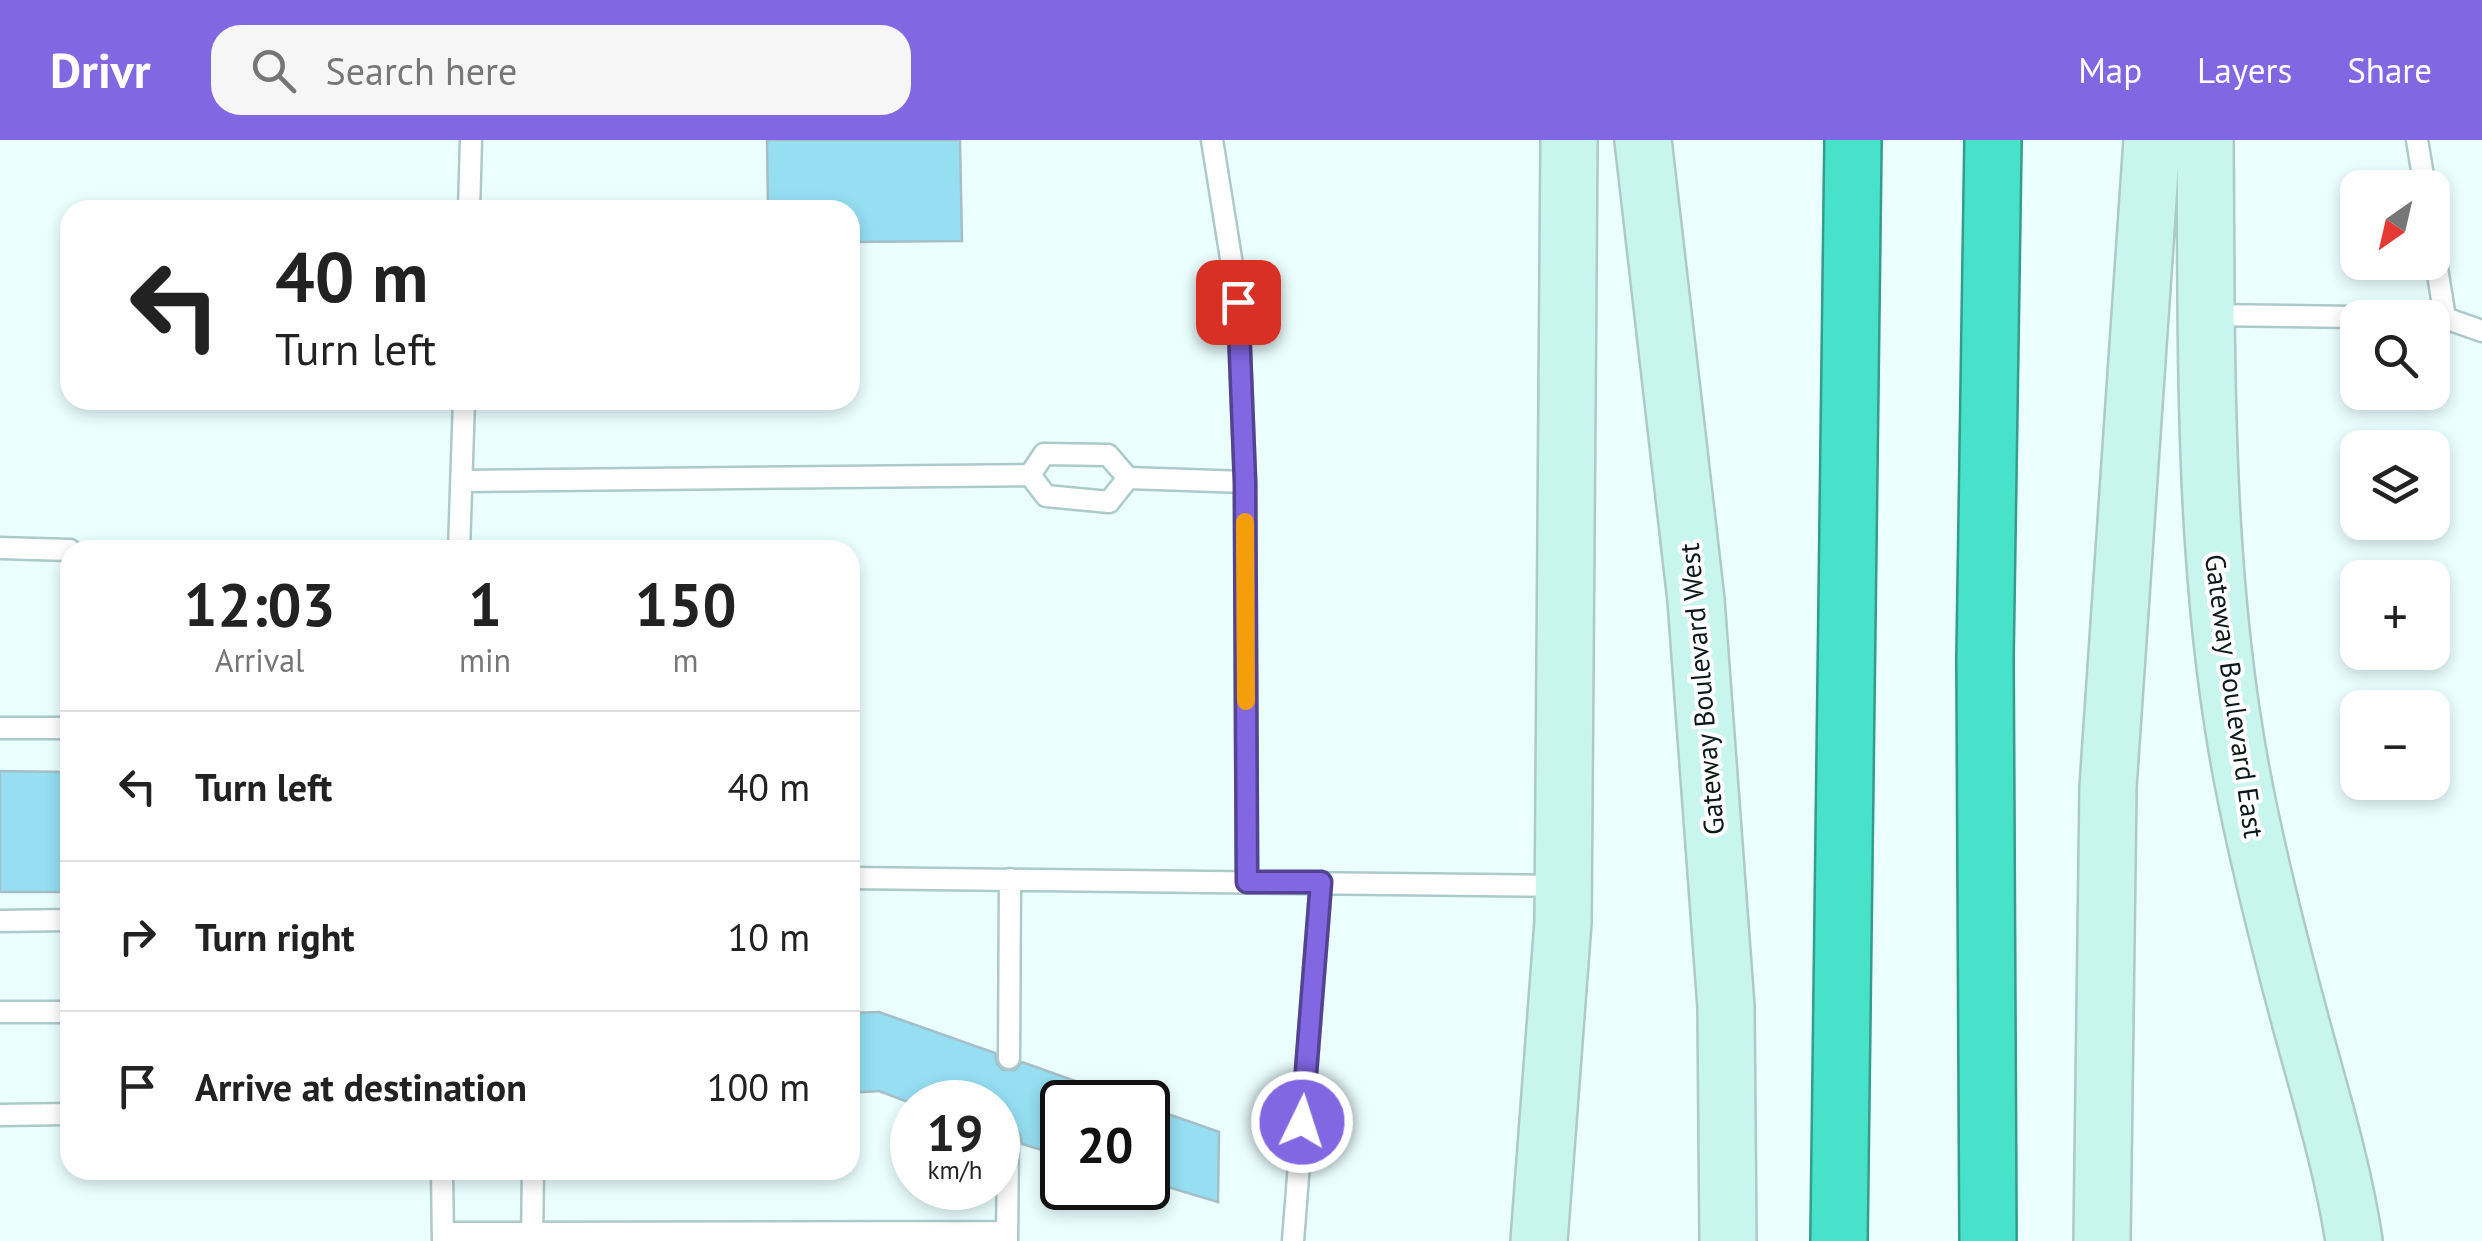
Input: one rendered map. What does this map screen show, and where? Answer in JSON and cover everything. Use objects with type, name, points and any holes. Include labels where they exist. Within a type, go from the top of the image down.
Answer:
[{"type":"highway","points":[[1839,1241],[1852,140]]},
{"type":"highway","points":[[1988,1241],[1986,658],[1993,140]]},
{"type":"main road","points":[[1538,1241],[1558,1009],[1564,886],[1569,140]]},
{"type":"main road","name":"Gateway Boulevard West","points":[[1643,140],[1697,620],[1726,1007],[1728,1241]]},
{"type":"main road","points":[[2102,1241],[2108,786],[2152,140]]},
{"type":"main road","name":"Gateway Boulevard East","points":[[2205,140],[2209,497],[2217,602],[2241,773],[2270,908],[2323,1104],[2354,1241]]},
{"type":"main road","points":[[1511,1241],[1558,1009]]},
{"type":"lane","points":[[469,200],[471,140]]},
{"type":"lane","points":[[1212,140],[1238,302],[1245,482],[1247,882]]},
{"type":"lane","points":[[2417,140],[2421,170]]},
{"type":"lane","points":[[2207,314],[2340,316]]},
{"type":"lane","points":[[2450,322],[2482,330]]},
{"type":"lane","points":[[459,540],[464,410]]},
{"type":"lane","points":[[1030,476],[1044,454],[1108,454],[1128,478],[1245,482]]},
{"type":"lane","points":[[1030,476],[1046,496],[1109,502],[1128,478]]},
{"type":"lane","points":[[462,481],[1030,476]]},
{"type":"lane","points":[[0,548],[60,550]]},
{"type":"lane","points":[[0,728],[60,728]]},
{"type":"lane","points":[[860,878],[1564,886]]},
{"type":"lane","points":[[1009,1058],[1010,880]]},
{"type":"lane","points":[[1292,1241],[1321,882]]},
{"type":"lane","points":[[0,921],[60,920]]},
{"type":"lane","points":[[0,1012],[60,1012]]},
{"type":"lane","points":[[0,1114],[60,1114]]},
{"type":"lane","points":[[442,1180],[443,1237],[1007,1236],[1007,1210]]},
{"type":"lane","points":[[532,1237],[533,1180]]},
{"type":"building","points":[[767,140],[960,140],[962,241],[860,242],[860,200],[768,200]]},
{"type":"building","points":[[0,771],[60,772],[60,892],[0,892]]},
{"type":"building","points":[[879,1012],[995,1053],[1003,1070],[1015,1070],[1022,1062],[1072,1080],[1040,1080],[1040,1149],[1022,1144],[1020,1080],[890,1080],[890,1095],[879,1091],[860,1092],[860,1013]]},
{"type":"building","points":[[1170,1115],[1219,1132],[1218,1202],[1170,1188]]},
{"type":"slow traffic","points":[[1245,522],[1246,701]]},
{"type":"route","points":[[1238,302],[1245,482],[1247,882],[1321,882],[1302,1122]]}]
